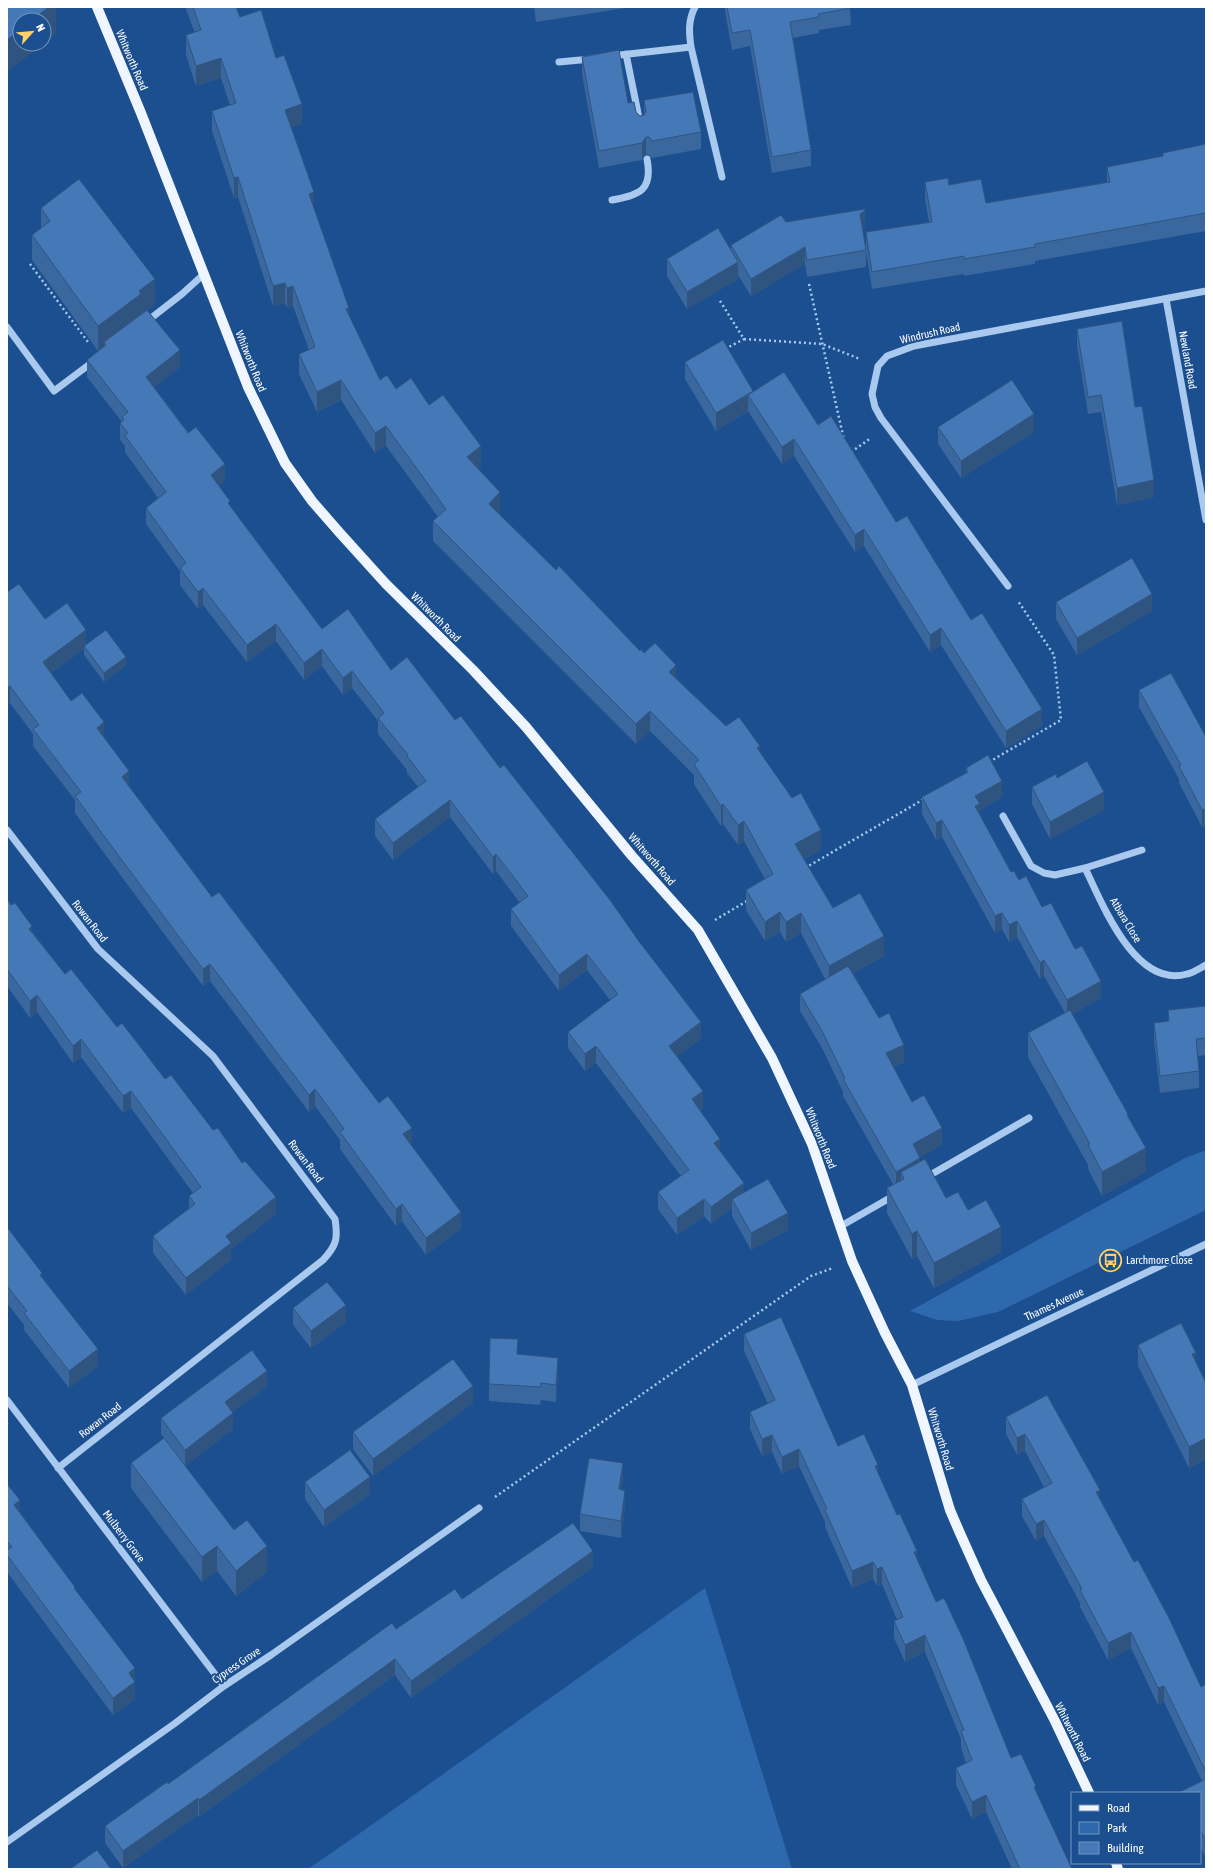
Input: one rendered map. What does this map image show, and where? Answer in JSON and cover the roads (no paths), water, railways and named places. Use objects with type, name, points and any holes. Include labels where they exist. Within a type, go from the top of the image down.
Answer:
[{"type":"main road","name":"Whitworth Road","points":[[97,7],[141,113],[248,387],[285,463],[312,501],[386,584],[473,670],[526,727],[632,856],[698,930],[772,1058],[812,1144],[852,1261],[885,1333],[912,1385],[950,1510],[959,1531],[981,1580],[1055,1721],[1089,1792]]},
{"type":"street","points":[[694,7],[690,24],[691,46],[722,177]]},
{"type":"street","points":[[559,62],[691,46]]},
{"type":"street","points":[[626,54],[641,128]]},
{"type":"street","points":[[612,200],[632,197],[646,187],[649,178],[647,159]]},
{"type":"street","points":[[141,326],[182,294],[204,274]]},
{"type":"street","name":"Windrush Road","points":[[1008,586],[887,427],[875,407],[872,394],[878,366],[887,356],[914,346],[1206,291]]},
{"type":"street","name":"Newland Road","points":[[1166,299],[1206,520]]},
{"type":"street","points":[[7,327],[54,391],[99,357]]},
{"type":"street","points":[[1003,816],[1031,866],[1044,873],[1055,875],[1085,868],[1142,850]]},
{"type":"street","name":"Rowan Road","points":[[7,830],[98,949],[213,1056],[335,1219],[338,1235],[333,1250],[323,1260],[58,1468]]},
{"type":"street","name":"Atbara Close","points":[[1085,868],[1123,941],[1144,964],[1154,970],[1175,975],[1187,974],[1206,965]]},
{"type":"street","points":[[915,1184],[1029,1118]]},
{"type":"street","points":[[841,1226],[902,1191]]},
{"type":"street","name":"Thames Avenue","points":[[912,1385],[1206,1244]]},
{"type":"street","name":"Mulberry Grove","points":[[7,1400],[224,1686]]},
{"type":"street","name":"Cypress Grove","points":[[7,1842],[174,1724],[224,1686],[271,1655],[480,1508]]},
{"type":"place","name":"Larchmore Close","points":[[1110,1260]]}]
